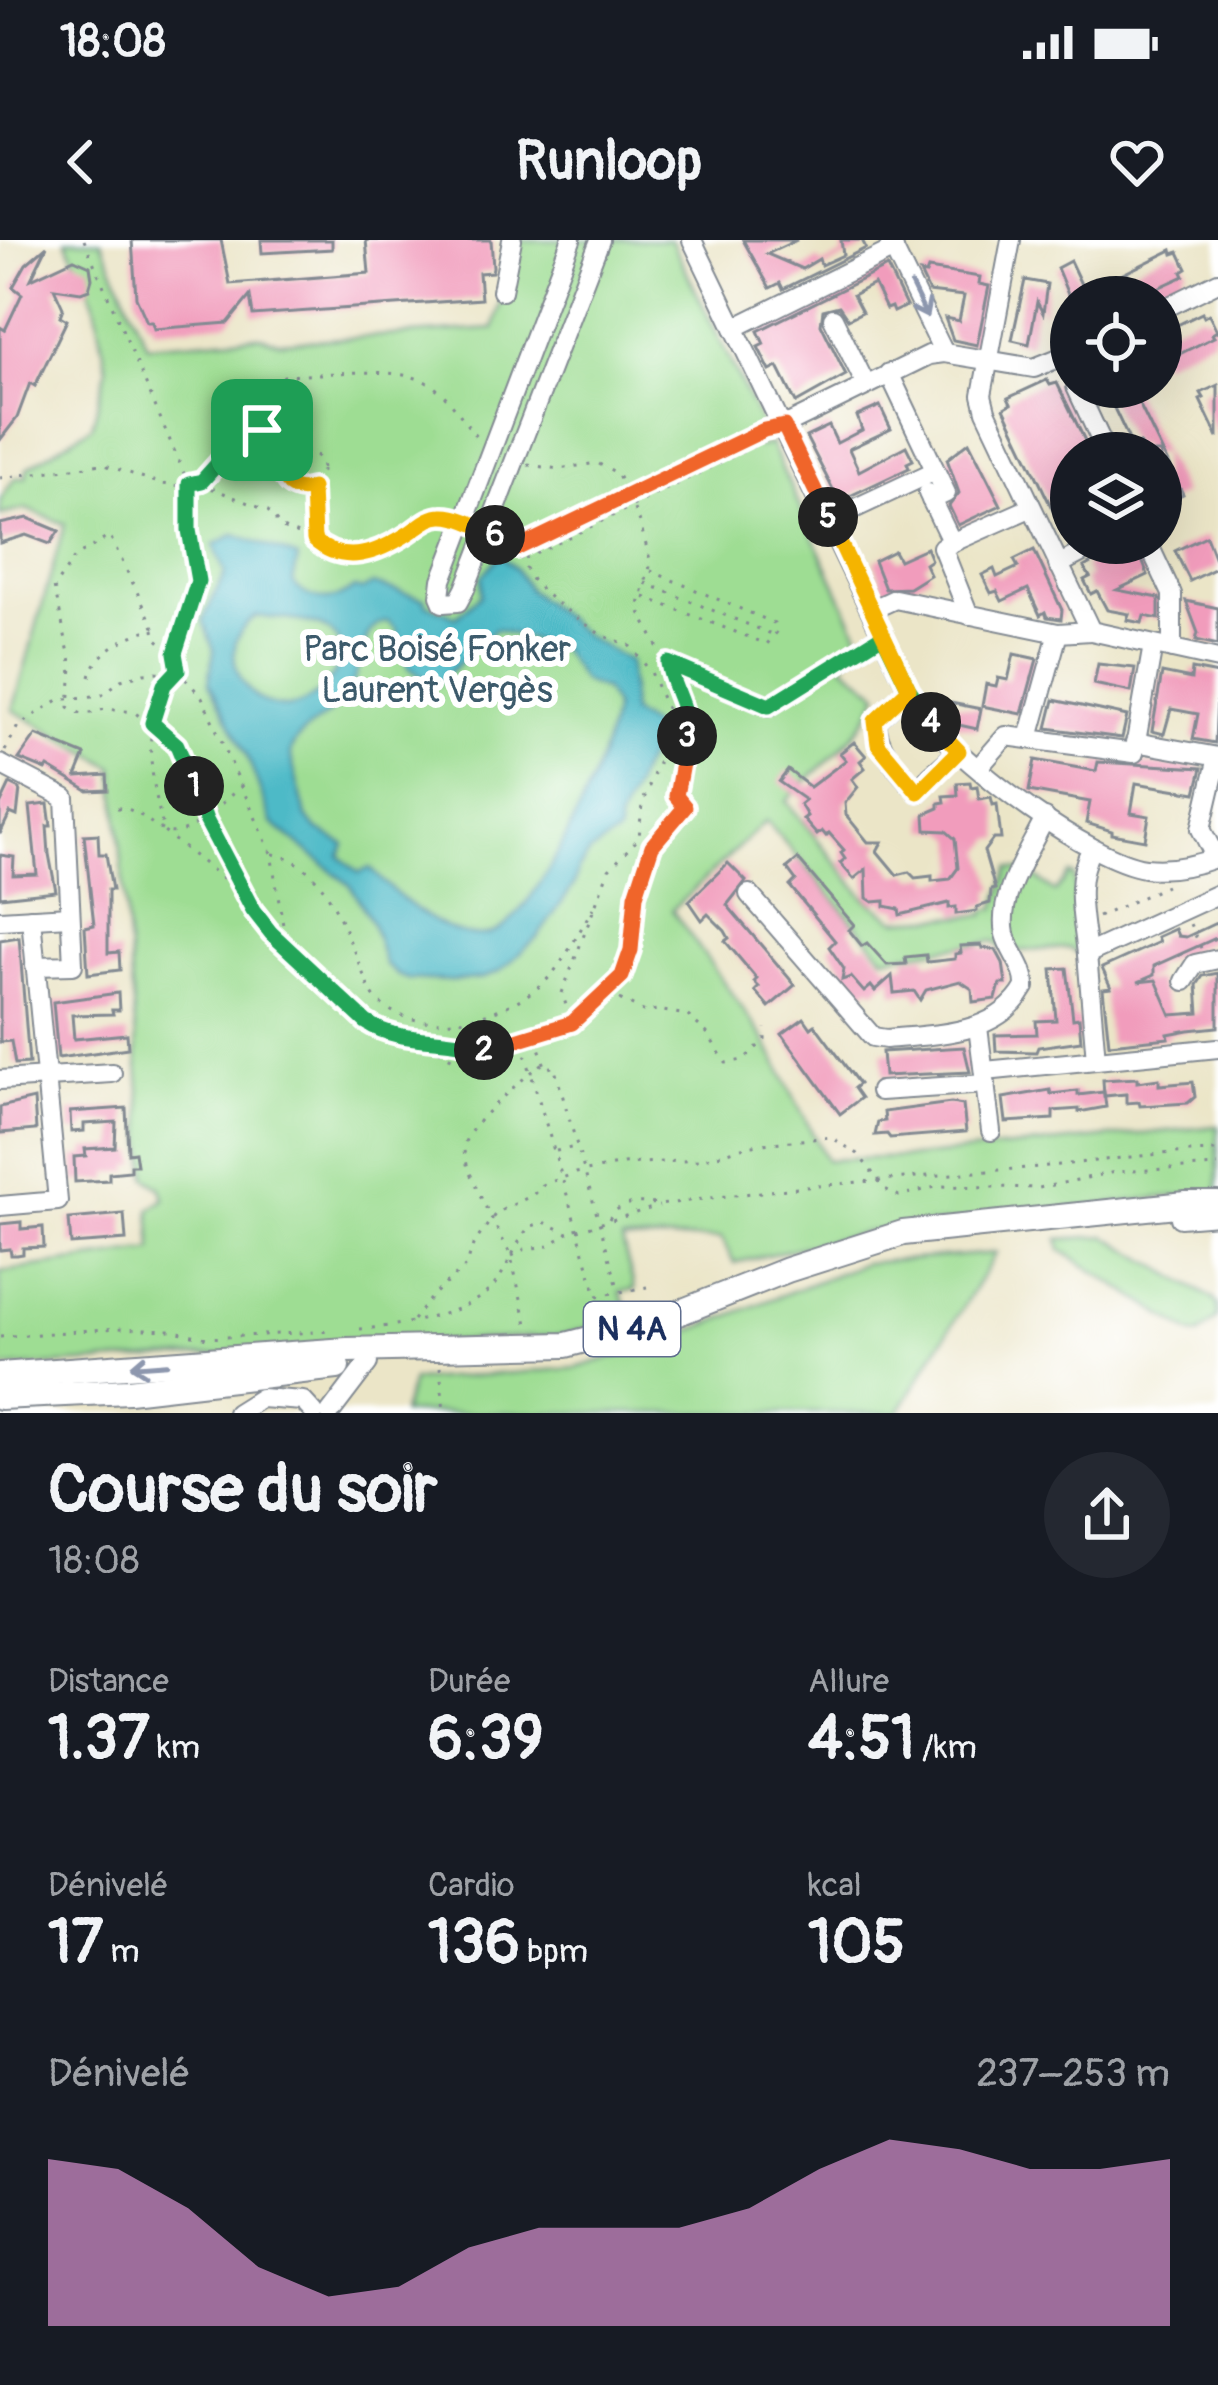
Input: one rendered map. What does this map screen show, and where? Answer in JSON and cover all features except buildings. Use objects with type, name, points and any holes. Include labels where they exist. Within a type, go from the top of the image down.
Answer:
[{"type":"main road","name":"N 4A","points":[[0,1397],[92,1392],[347,1350],[380,1358],[533,1349],[596,1340],[903,1233],[1186,1204],[1218,1209]]},
{"type":"main road","name":"N 4A","points":[[862,1246],[1034,1236],[1218,1209]]},
{"type":"main road","name":"N 4A","points":[[0,1375],[92,1392]]},
{"type":"street","points":[[502,291],[512,240]]},
{"type":"street","points":[[572,240],[440,587],[443,602],[458,602],[490,531],[600,240]]},
{"type":"street","points":[[692,240],[778,432],[830,520],[909,689],[933,726],[959,751],[979,767],[1045,818],[1115,860],[1146,868],[1217,858],[1201,829],[1217,761],[1134,747],[1003,737],[979,767]]},
{"type":"street","points":[[1011,240],[983,403],[1090,631]]},
{"type":"street","points":[[734,328],[891,245],[944,353]]},
{"type":"street","points":[[1182,300],[1218,282]]},
{"type":"street","points":[[833,318],[866,385]]},
{"type":"street","points":[[778,432],[929,355],[944,353],[1034,368],[1050,362]]},
{"type":"street","points":[[889,373],[928,474],[932,500],[952,543]]},
{"type":"street","points":[[830,520],[928,474]]},
{"type":"street","points":[[969,615],[942,547],[1030,508]]},
{"type":"street","points":[[1134,747],[1172,594],[1158,564]]},
{"type":"street","points":[[871,610],[895,599],[1058,633],[1090,631],[1218,659]]},
{"type":"street","points":[[1029,738],[1058,633]]},
{"type":"street","points":[[668,663],[769,706],[883,635]]},
{"type":"street","points":[[909,689],[875,721],[878,744],[897,768],[918,792],[959,751]]},
{"type":"street","points":[[1,760],[65,798],[73,965],[35,966]]},
{"type":"street","points":[[749,894],[873,1037],[902,1038],[978,1027],[1006,1010],[1025,987],[1024,971],[1006,940],[1004,913],[1045,818]]},
{"type":"street","points":[[1092,848],[1081,870],[1096,1060]]},
{"type":"street","points":[[1088,954],[1218,893]]},
{"type":"street","points":[[0,920],[69,916]]},
{"type":"street","points":[[0,1206],[58,1201],[32,918]]},
{"type":"street","points":[[1184,981],[1190,968],[1212,960]]},
{"type":"street","points":[[978,1027],[991,1130]]},
{"type":"street","points":[[880,1091],[1218,1048]]},
{"type":"street","points":[[0,1080],[112,1073]]},
{"type":"street","points":[[330,1413],[380,1358]]},
{"type":"street","points":[[237,1413],[261,1398],[303,1401],[314,1413]]},
{"type":"path","points":[[84,240],[189,484],[189,530],[198,581],[177,645],[178,670],[202,697],[272,854],[287,949]]},
{"type":"path","points":[[189,484],[202,481],[227,453],[262,430],[276,382],[284,376],[366,371],[425,381],[492,450]]},
{"type":"path","points":[[262,430],[290,453],[310,451],[320,460],[321,479],[312,488],[292,488],[284,479],[282,465],[290,453]]},
{"type":"path","points":[[516,549],[764,430],[778,432]]},
{"type":"path","points":[[522,560],[778,432]]},
{"type":"path","points":[[739,442],[744,451]]},
{"type":"path","points":[[428,1042],[460,1062],[472,1060],[482,1051],[572,1023],[607,993],[622,976],[631,950],[636,895],[652,846],[685,807],[676,796],[688,727],[668,663],[638,608],[651,563],[634,507],[617,473],[597,463],[540,470],[517,462]]},
{"type":"path","points":[[0,478],[91,463],[162,484],[214,489],[268,511],[282,528],[314,540],[330,554],[346,557],[392,543],[431,517],[447,515],[464,522]]},
{"type":"path","points":[[312,488],[314,540]]},
{"type":"path","points":[[490,531],[516,549],[532,580],[575,619],[629,645],[651,672],[673,725],[642,804],[639,838],[609,869],[562,993],[572,1023]]},
{"type":"path","points":[[177,645],[164,645],[155,637],[110,536],[75,557],[54,587],[72,666],[69,707],[82,715],[105,710],[134,712],[177,745],[204,817],[242,893]]},
{"type":"path","points":[[640,596],[767,644],[775,636],[774,623],[649,571]]},
{"type":"path","points":[[645,583],[775,636]]},
{"type":"path","points":[[690,614],[699,592]]},
{"type":"path","points":[[90,677],[106,648],[154,627]]},
{"type":"path","points":[[1,760],[18,726],[58,700],[102,694],[121,680],[144,673],[178,670]]},
{"type":"path","points":[[164,832],[149,755],[152,723],[164,685],[178,670]]},
{"type":"path","points":[[164,832],[182,832],[244,785]]},
{"type":"path","points":[[116,808],[136,812],[242,893],[287,949],[381,1032],[428,1042],[468,1042],[482,1051]]},
{"type":"path","points":[[272,854],[289,856],[305,866],[324,890],[373,996],[390,1010],[440,1022],[497,1010],[541,985],[597,902]]},
{"type":"path","points":[[1084,924],[1178,880],[1174,867]]},
{"type":"path","points":[[1184,909],[1212,960]]},
{"type":"path","points":[[607,993],[645,1012],[687,1016],[707,1034],[726,1063],[743,1060],[765,1040],[765,1028]]},
{"type":"path","points":[[536,1036],[546,1069],[554,1066],[620,1291]]},
{"type":"path","points":[[521,1041],[597,1296],[647,1287]]},
{"type":"path","points":[[533,1349],[511,1257],[464,1146],[472,1130],[544,1063]]},
{"type":"path","points":[[413,1321],[432,1296],[467,1265],[473,1245],[493,1218],[542,1185],[585,1171],[700,1160],[752,1145],[831,1137],[858,1154],[876,1179],[899,1196],[940,1186],[1040,1188],[1115,1172],[1218,1166]]},
{"type":"path","points":[[554,1151],[578,1146]]},
{"type":"path","points":[[609,1220],[619,1207],[634,1202],[660,1205],[876,1179],[1171,1151],[1218,1151]]},
{"type":"path","points":[[511,1257],[525,1249],[548,1246],[568,1233],[660,1205]]},
{"type":"path","points":[[356,1329],[413,1321],[473,1304],[498,1281],[533,1224],[544,1222],[568,1233]]},
{"type":"path","points":[[0,1337],[118,1328],[169,1330],[207,1338],[339,1330]]},
{"type":"path","points":[[441,1351],[444,1413]]},
{"type":"green space","name":"Parc Boisé Fonker Laurent Vergès","points":[[66,240],[101,240],[147,345],[259,336],[280,342],[494,329],[517,240],[671,240],[762,426],[751,431],[759,447],[770,443],[860,637],[844,665],[879,693],[851,738],[786,801],[866,899],[896,920],[985,915],[986,910],[995,909],[1010,868],[1027,871],[1055,892],[1070,874],[1074,876],[1079,954],[1068,948],[1004,952],[995,941],[884,957],[766,821],[672,910],[765,1040],[826,1160],[915,1157],[1218,1126],[1218,1191],[866,1232],[734,1263],[721,1238],[622,1241],[635,1289],[620,1292],[631,1316],[563,1335],[0,1368],[0,1272],[153,1250],[150,1210],[165,1199],[160,1187],[147,1178],[114,767],[13,710],[65,524],[26,509],[0,515],[0,500],[15,478],[26,477],[27,468],[92,426],[107,368],[94,300]]},
{"type":"green space","points":[[1106,1236],[1213,1299],[1218,1305],[1217,1318],[1199,1335],[1192,1334],[1061,1250],[1059,1239]]},
{"type":"green space","points":[[996,1253],[898,1413],[402,1413],[412,1381],[576,1368],[657,1344],[864,1263]]},
{"type":"water","points":[[235,534],[298,558],[293,582],[314,597],[330,599],[373,584],[425,599],[426,604],[456,617],[481,595],[482,576],[500,555],[529,590],[588,638],[629,661],[631,713],[659,731],[618,822],[618,834],[590,853],[537,938],[500,971],[454,981],[397,975],[385,965],[372,923],[351,886],[272,823],[247,755],[209,682],[214,650],[203,620],[225,573],[214,545]],"holes":[[[257,616],[310,623],[333,634],[339,643],[339,663],[314,696],[294,706],[274,706],[257,698],[244,684],[235,649],[241,631]],[[388,621],[397,629],[408,667],[435,686],[495,629],[560,648],[583,682],[604,690],[614,706],[585,796],[548,871],[527,902],[506,924],[487,935],[439,924],[407,903],[370,868],[359,873],[340,856],[345,845],[316,829],[306,816],[290,753],[303,733],[338,704],[356,675],[367,638]]]},
{"type":"route","points":[[262,430],[227,453],[202,481],[189,484],[189,530],[198,581],[175,653],[178,670],[164,685],[152,723],[186,760],[206,820],[253,910],[287,949],[381,1032],[428,1042],[468,1042],[482,1051],[572,1023],[622,976],[631,950],[636,895],[652,846],[685,807],[676,796],[688,727],[668,663],[769,706],[883,635],[909,689],[933,726],[959,751],[918,792],[878,744],[875,721],[909,689],[784,426],[764,430],[516,549],[490,531],[447,515],[431,517],[392,543],[346,557],[330,554],[314,540],[312,488],[299,490],[287,484],[282,465],[290,453],[262,430]]}]
